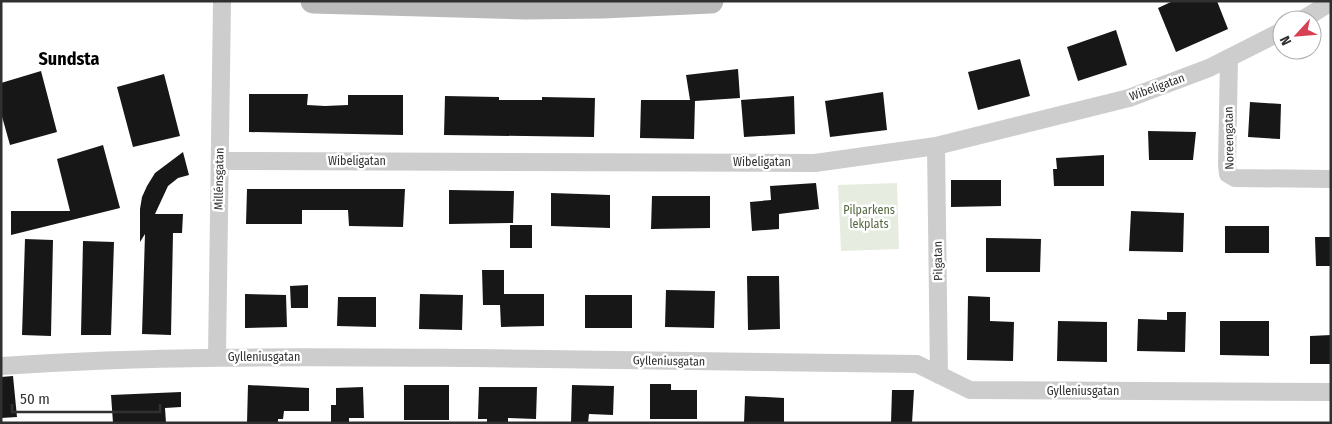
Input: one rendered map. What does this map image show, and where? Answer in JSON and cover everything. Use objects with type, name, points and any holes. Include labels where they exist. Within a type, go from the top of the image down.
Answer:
[{"type":"street","name":"Millénsgatan","points":[[218,357],[222,1]]},
{"type":"street","points":[[313,1],[525,7],[603,6],[712,1]]},
{"type":"street","points":[[1318,10],[1331,2]]},
{"type":"street","name":"Wibeligatan","points":[[220,161],[815,162],[936,146],[1129,98],[1209,68],[1272,36]]},
{"type":"street","name":"Noreengatan","points":[[1229,58],[1228,174],[1235,178],[1331,179]]},
{"type":"street","name":"Pilgatan","points":[[936,146],[939,375]]},
{"type":"street","name":"Gylleniusgatan","points":[[1,366],[50,362],[218,357],[917,364],[970,390],[1331,392]]},
{"type":"green space","name":"Pilparkens lekplats","points":[[897,183],[899,249],[841,251],[838,185]]},
{"type":"building","points":[[1173,1],[1217,1],[1228,29],[1176,52],[1158,8]]},
{"type":"building","points":[[1116,30],[1127,65],[1078,81],[1067,47]]},
{"type":"building","points":[[1020,59],[1030,96],[978,110],[968,72]]},
{"type":"building","points":[[738,69],[740,98],[695,101],[694,139],[640,138],[641,100],[690,100],[686,75]]},
{"type":"building","points":[[41,71],[57,132],[10,145],[1,113],[1,83]]},
{"type":"building","points":[[164,74],[180,136],[133,147],[117,87]]},
{"type":"building","points":[[883,92],[887,130],[830,137],[825,101]]},
{"type":"building","points":[[249,94],[308,94],[307,105],[325,106],[348,105],[348,95],[403,95],[403,135],[249,132]]},
{"type":"building","points":[[445,96],[499,97],[499,100],[542,100],[542,97],[595,98],[594,137],[444,135]]},
{"type":"building","points":[[794,96],[795,134],[744,137],[741,100]]},
{"type":"building","points":[[1250,102],[1281,104],[1280,139],[1248,137]]},
{"type":"building","points":[[1148,131],[1196,132],[1193,160],[1149,160]]},
{"type":"building","points":[[103,145],[120,208],[11,235],[11,211],[70,211],[57,159]]},
{"type":"building","points":[[183,152],[189,175],[178,178],[168,186],[155,214],[183,214],[182,233],[173,233],[171,335],[142,334],[145,234],[140,242],[142,197],[155,173]]},
{"type":"building","points":[[1104,155],[1104,186],[1054,186],[1053,169],[1057,169],[1056,158]]},
{"type":"building","points":[[951,180],[1001,180],[1001,206],[951,207]]},
{"type":"building","points":[[816,183],[819,209],[779,214],[779,229],[752,231],[750,202],[771,200],[770,186]]},
{"type":"building","points":[[247,189],[405,189],[403,227],[349,226],[348,210],[302,210],[302,224],[246,224]]},
{"type":"building","points":[[449,190],[514,191],[513,223],[449,224]]},
{"type":"building","points":[[551,193],[610,195],[610,228],[551,226]]},
{"type":"building","points":[[652,196],[710,196],[710,228],[651,229]]},
{"type":"building","points":[[1131,211],[1184,213],[1183,252],[1129,251]]},
{"type":"building","points":[[510,225],[532,225],[532,248],[510,248]]},
{"type":"building","points":[[1225,226],[1269,226],[1269,253],[1225,253]]},
{"type":"building","points":[[1315,237],[1331,237],[1331,266],[1316,266]]},
{"type":"building","points":[[986,238],[1041,239],[1040,272],[986,272]]},
{"type":"building","points":[[25,239],[53,240],[51,336],[22,335]]},
{"type":"building","points":[[83,241],[114,242],[111,335],[81,335]]},
{"type":"building","points":[[482,270],[504,270],[504,294],[544,294],[544,326],[501,327],[500,305],[483,305]]},
{"type":"building","points":[[747,276],[779,276],[780,329],[748,330]]},
{"type":"building","points":[[308,285],[308,308],[291,308],[290,286]]},
{"type":"building","points":[[666,290],[715,291],[714,328],[665,327]]},
{"type":"building","points":[[245,294],[286,295],[287,327],[245,328]]},
{"type":"building","points":[[420,294],[463,295],[462,330],[419,329]]},
{"type":"building","points":[[585,295],[632,295],[632,328],[585,328]]},
{"type":"building","points":[[968,296],[990,297],[990,321],[1014,322],[1013,361],[967,360]]},
{"type":"building","points":[[338,297],[376,297],[376,327],[337,326]]},
{"type":"building","points":[[1167,312],[1186,312],[1185,352],[1137,351],[1138,319],[1167,320]]},
{"type":"building","points":[[1058,321],[1107,322],[1107,362],[1057,361]]},
{"type":"building","points":[[1220,321],[1269,321],[1269,356],[1220,355]]},
{"type":"building","points":[[1331,335],[1331,364],[1310,364],[1310,336]]},
{"type":"building","points":[[13,376],[17,417],[1,418],[1,377]]},
{"type":"building","points":[[650,384],[671,384],[671,390],[697,390],[697,419],[650,419]]},
{"type":"building","points":[[248,385],[309,388],[309,411],[284,411],[283,419],[278,419],[278,423],[247,423]]},
{"type":"building","points":[[404,385],[449,385],[449,420],[404,420]]},
{"type":"building","points":[[572,385],[614,386],[613,415],[589,414],[588,423],[571,423]]},
{"type":"building","points":[[363,387],[364,418],[349,418],[349,423],[331,423],[331,405],[336,405],[336,388]]},
{"type":"building","points":[[479,387],[537,387],[536,419],[508,418],[508,423],[487,423],[487,419],[478,419]]},
{"type":"building","points":[[892,390],[914,390],[912,423],[891,423]]},
{"type":"building","points":[[181,392],[181,407],[165,408],[166,423],[113,423],[111,395]]},
{"type":"building","points":[[745,396],[784,398],[784,423],[744,423]]},
{"type":"district","name":"Sundsta","points":[[69,59]]}]
